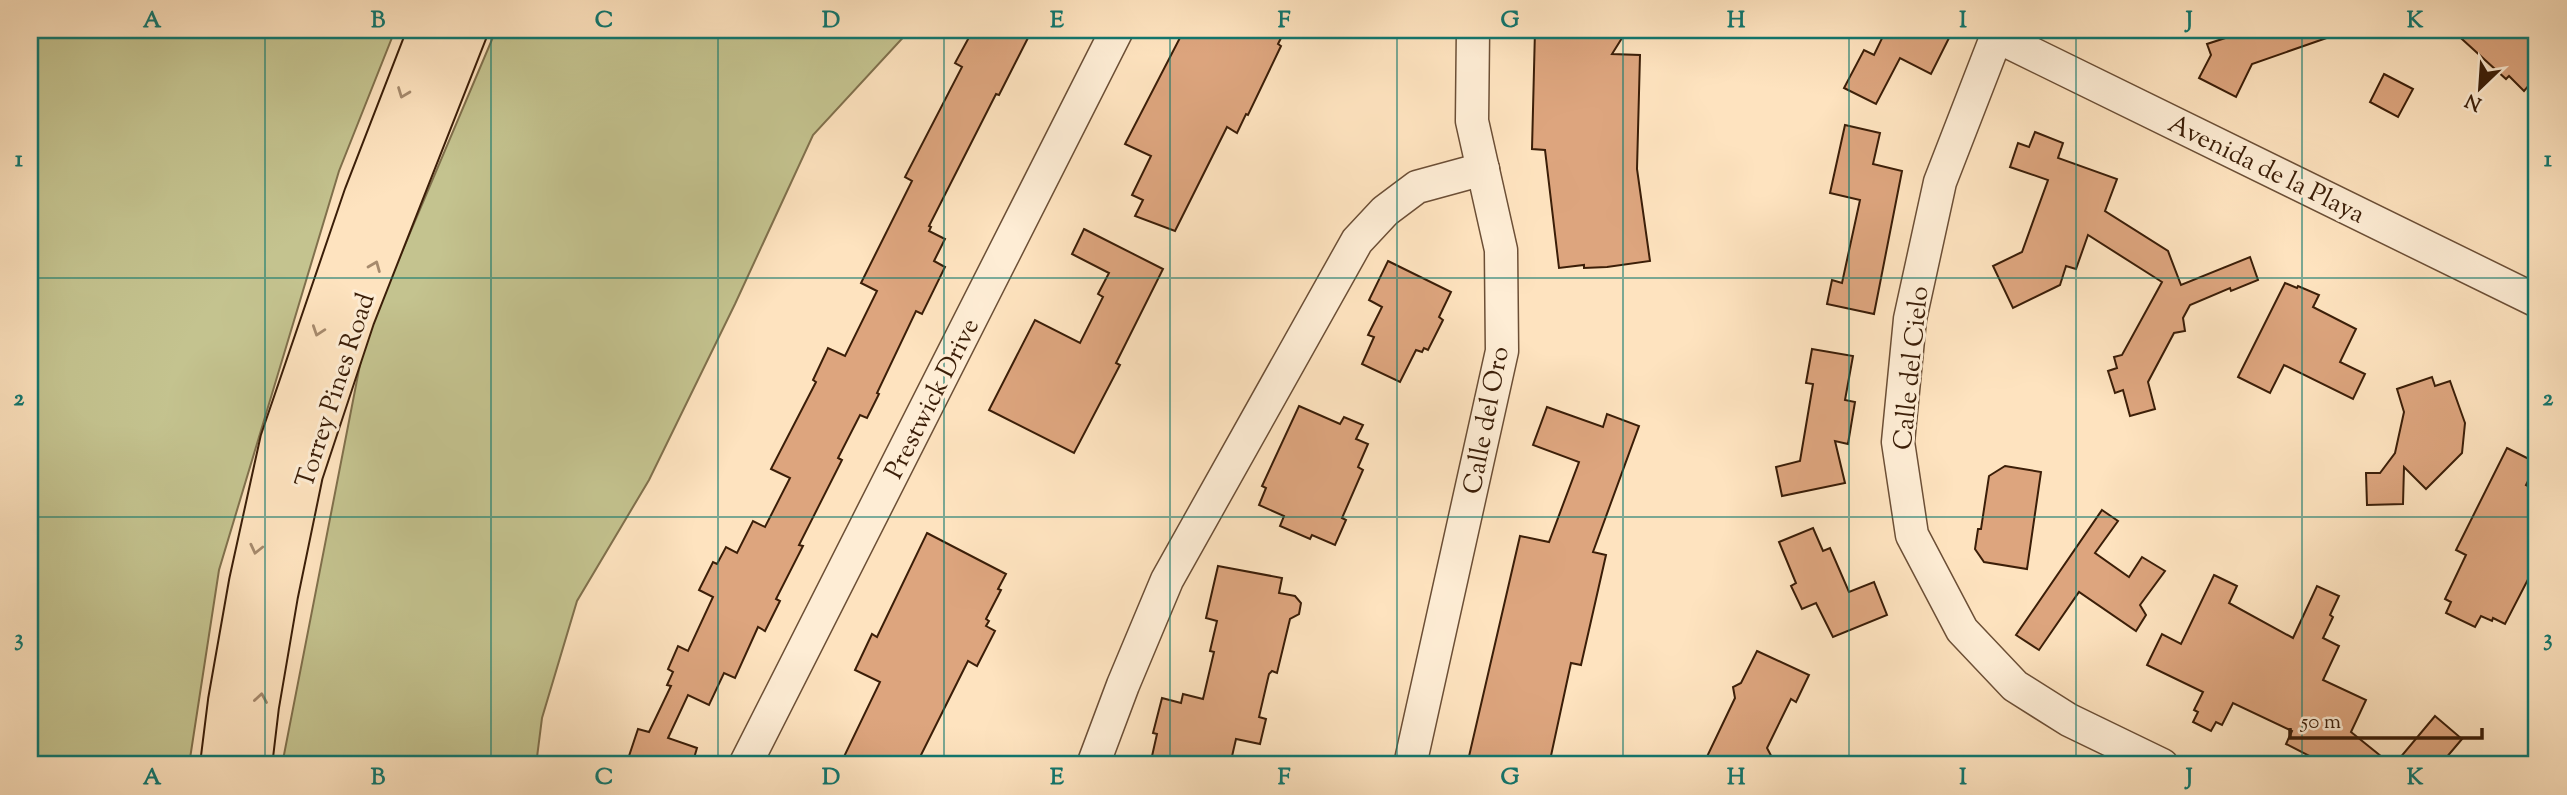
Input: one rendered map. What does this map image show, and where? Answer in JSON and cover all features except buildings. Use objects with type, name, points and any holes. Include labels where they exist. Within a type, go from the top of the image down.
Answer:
[{"type":"main road","name":"Torrey Pines Road","points":[[220,765],[228,701],[249,582],[280,442],[364,195],[428,30]]},
{"type":"main road","name":"Torrey Pines Road","points":[[253,765],[259,706],[276,607],[303,474],[355,317],[468,30]]},
{"type":"street","name":"Prestwick Drive","points":[[745,765],[1117,30]]},
{"type":"street","name":"Calle del Oro","points":[[1410,765],[1502,351],[1501,250],[1472,121],[1473,30]]},
{"type":"street","name":"Avenida de la Playa","points":[[1998,33],[2537,301]]},
{"type":"street","name":"Calle del Cielo","points":[[1998,33],[1940,182],[1910,319],[1898,442],[1912,535],[1962,631],[2015,686],[2069,720],[2162,765]]},
{"type":"street","points":[[1093,765],[1167,580],[1357,241],[1385,211],[1417,187],[1483,169]]},
{"type":"shaded area","points":[[30,30],[395,30],[339,171],[219,570],[189,765],[30,765]]},
{"type":"shaded area","points":[[496,30],[910,30],[813,135],[735,304],[649,480],[577,601],[542,718],[536,765],[282,765],[365,339]]}]
